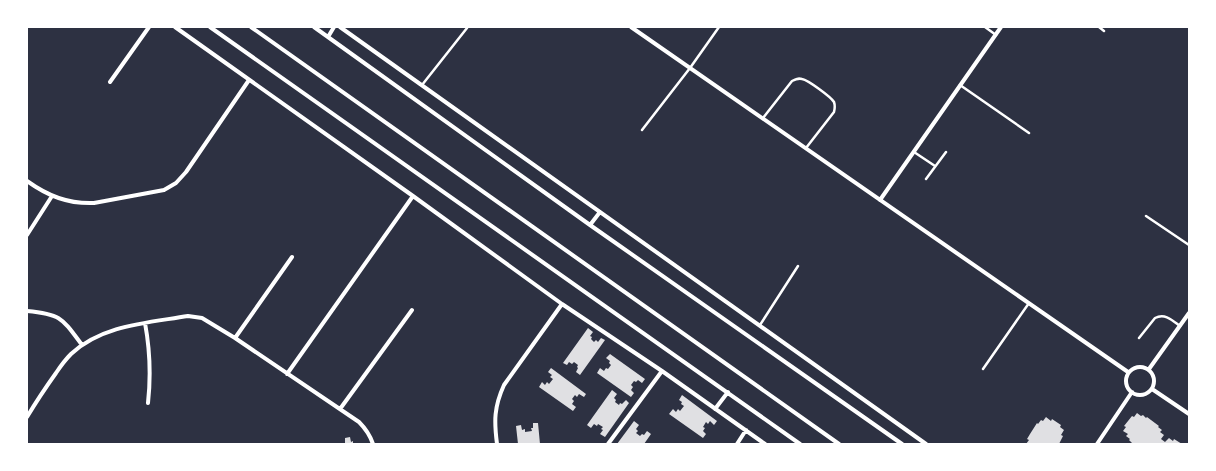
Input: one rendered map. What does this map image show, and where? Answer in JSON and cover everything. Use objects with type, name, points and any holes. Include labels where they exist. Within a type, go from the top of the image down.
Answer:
[{"type":"street","points":[[110,82],[149,27]]},
{"type":"street","points":[[175,27],[562,304],[662,371],[765,444]]},
{"type":"street","points":[[210,27],[800,444]]},
{"type":"street","points":[[251,27],[839,444]]},
{"type":"street","points":[[314,27],[590,225],[902,444]]},
{"type":"street","points":[[328,37],[334,27]]},
{"type":"street","points":[[340,27],[926,444]]},
{"type":"street","points":[[631,27],[1128,372]]},
{"type":"street","points":[[880,200],[1001,27]]},
{"type":"street","points":[[27,181],[52,196],[71,202],[94,203],[157,192],[170,187],[186,172],[249,80]]},
{"type":"street","points":[[27,235],[52,196]]},
{"type":"street","points":[[287,374],[413,196]]},
{"type":"street","points":[[590,225],[600,212]]},
{"type":"street","points":[[235,338],[292,257]]},
{"type":"street","points":[[497,444],[495,412],[498,398],[504,385],[562,304]]},
{"type":"street","points":[[340,409],[412,310]]},
{"type":"street","points":[[27,311],[46,312],[60,319],[82,345]]},
{"type":"street","points":[[1149,369],[1189,313]]},
{"type":"street","points":[[27,416],[39,396],[63,364],[70,355],[82,345],[118,329],[145,323],[195,316],[202,318],[235,338],[340,409],[366,428],[373,444]]},
{"type":"street","points":[[145,323],[150,351],[148,403]]},
{"type":"street","points":[[1140,366],[1149,369],[1154,376],[1154,385],[1152,389],[1145,394],[1136,394],[1132,392],[1126,383],[1128,372],[1140,366]]},
{"type":"street","points":[[608,444],[662,371]]},
{"type":"street","points":[[1152,389],[1189,414]]},
{"type":"street","points":[[715,409],[728,392]]},
{"type":"street","points":[[1097,444],[1132,392]]},
{"type":"street","points":[[737,444],[746,430]]},
{"type":"lane","points":[[642,130],[690,68],[719,27]]},
{"type":"lane","points":[[985,27],[996,35]]},
{"type":"lane","points":[[1099,27],[1104,30]]},
{"type":"lane","points":[[422,85],[466,28]]},
{"type":"lane","points":[[762,118],[792,81],[799,79],[806,80],[830,98],[834,103],[835,109],[806,148]]},
{"type":"lane","points":[[960,85],[1029,133]]},
{"type":"lane","points":[[914,151],[935,166]]},
{"type":"lane","points":[[926,179],[946,152]]},
{"type":"lane","points":[[1146,216],[1189,245]]},
{"type":"lane","points":[[760,325],[798,266]]},
{"type":"lane","points":[[983,370],[1029,303]]},
{"type":"lane","points":[[1139,338],[1155,318],[1158,317],[1168,317],[1180,326]]},
{"type":"building","points":[[588,328],[593,332],[590,336],[594,342],[596,340],[598,342],[601,338],[605,340],[580,375],[576,372],[578,365],[574,362],[572,364],[569,362],[567,365],[563,363]]},
{"type":"building","points":[[610,354],[645,379],[642,383],[638,380],[636,382],[634,381],[631,385],[633,387],[631,390],[634,393],[631,397],[597,373],[600,368],[604,371],[611,365],[609,363],[610,361],[606,358]]},
{"type":"building","points":[[551,368],[586,394],[584,397],[579,394],[577,397],[575,395],[572,399],[574,401],[572,404],[576,407],[573,411],[539,387],[542,382],[545,385],[547,382],[549,384],[553,379],[550,377],[552,375],[548,372]]},
{"type":"building","points":[[612,390],[617,394],[614,398],[616,400],[615,402],[619,405],[626,400],[629,403],[605,437],[600,434],[603,427],[598,424],[597,426],[594,424],[591,428],[587,425]]},
{"type":"building","points":[[682,395],[717,421],[714,425],[710,421],[708,424],[706,422],[703,427],[705,428],[703,431],[706,434],[703,438],[669,414],[673,409],[676,412],[678,409],[680,411],[684,406],[679,400]]},
{"type":"building","points":[[1137,413],[1146,418],[1147,417],[1159,426],[1158,427],[1162,430],[1160,432],[1164,435],[1161,439],[1165,442],[1169,438],[1182,444],[1133,444],[1126,436],[1128,434],[1123,431],[1126,427],[1124,426],[1132,416],[1134,417]]},
{"type":"building","points":[[1046,417],[1061,425],[1060,427],[1064,430],[1059,444],[1026,444],[1029,440],[1027,439],[1037,423],[1038,424],[1041,420],[1043,421]]},
{"type":"building","points":[[634,421],[639,425],[636,429],[638,431],[636,433],[640,436],[642,434],[644,435],[647,431],[651,434],[644,444],[617,444]]},
{"type":"building","points":[[533,423],[538,423],[540,444],[518,444],[516,426],[521,425],[522,430],[525,429],[525,432],[532,431],[531,428],[533,428]]},
{"type":"building","points":[[350,437],[353,444],[342,444],[345,443],[345,438]]}]
